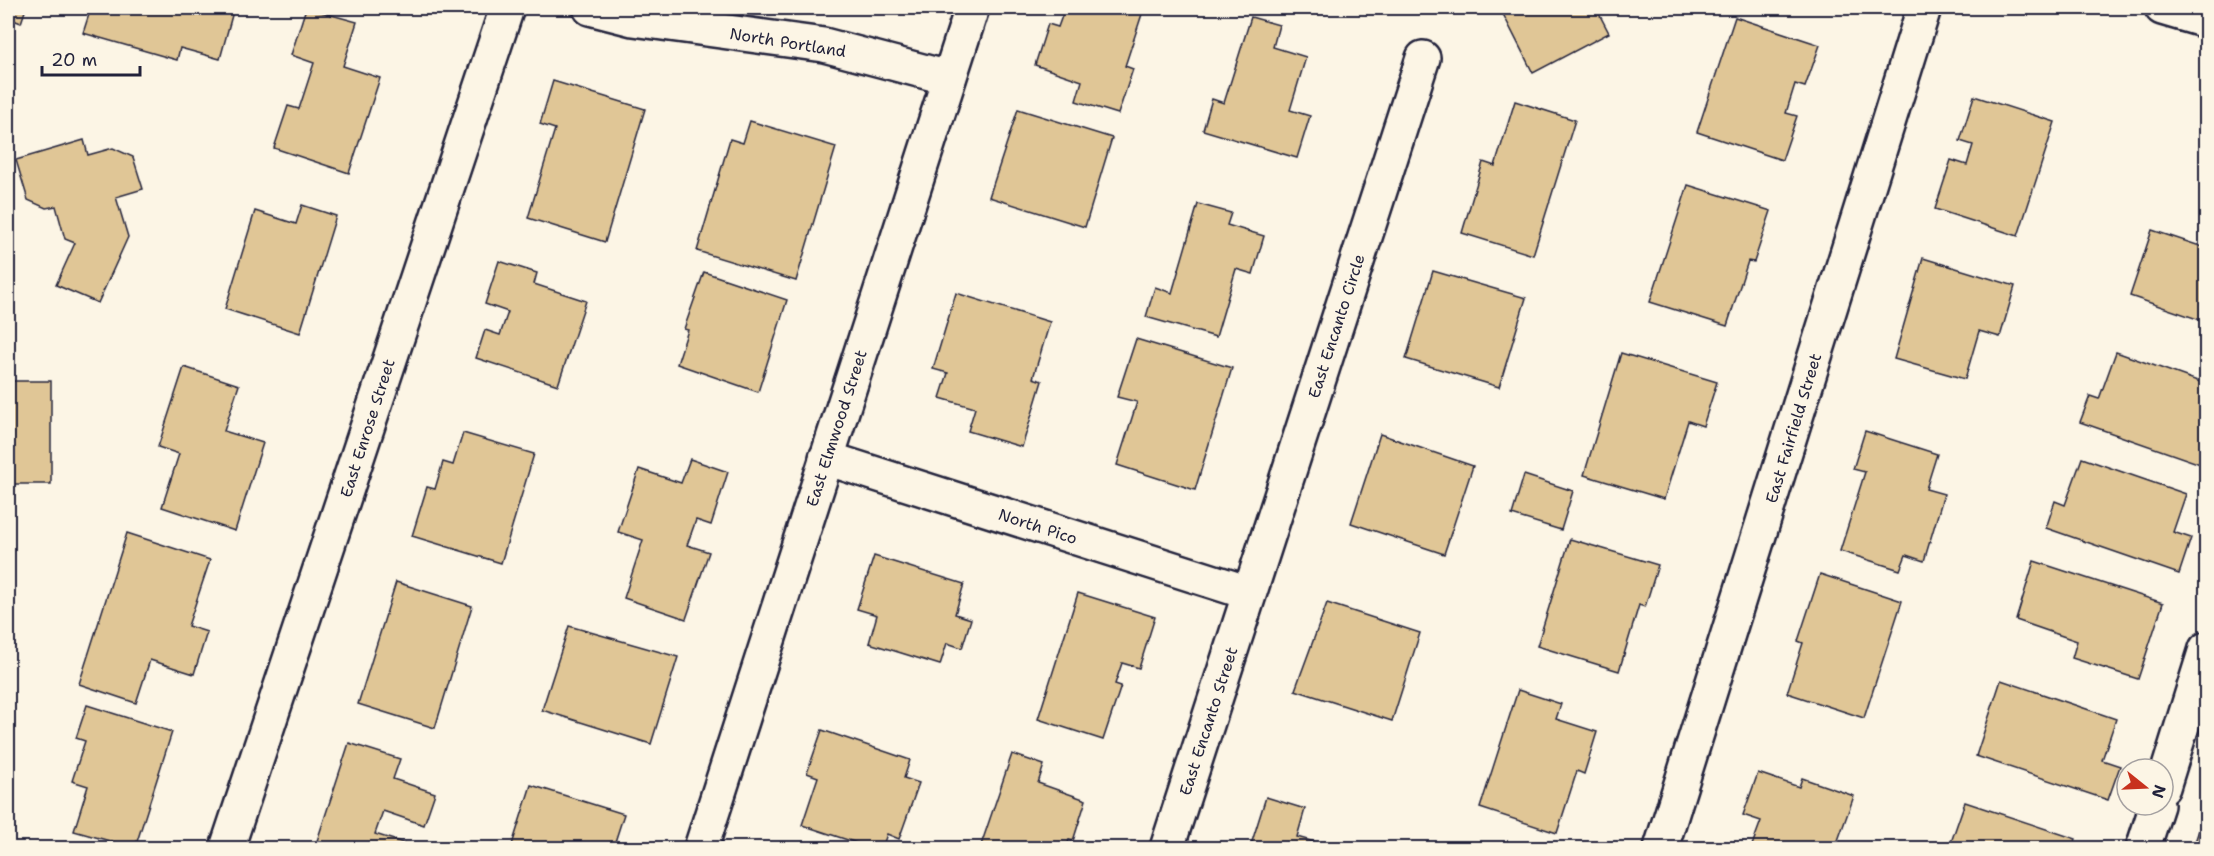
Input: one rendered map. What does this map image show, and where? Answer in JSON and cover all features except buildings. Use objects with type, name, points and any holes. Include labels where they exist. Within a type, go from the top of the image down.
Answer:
[{"type":"street","name":"East Enrose Street","points":[[227,849],[507,8]]},
{"type":"street","name":"North Portland","points":[[590,8],[633,19],[824,45],[949,78]]},
{"type":"street","name":"East Elmwood Street","points":[[700,849],[972,8]]},
{"type":"street","name":"East Fairfield Street","points":[[1661,849],[1924,8]]},
{"type":"street","points":[[2163,8],[2206,21]]},
{"type":"street","name":"East Encanto Circle","points":[[1249,593],[1423,58]]},
{"type":"street","name":"North Pico","points":[[826,458],[1249,593]]},
{"type":"street","name":"East Encanto Street","points":[[1167,849],[1249,593]]},
{"type":"street","points":[[2172,757],[2206,649]]},
{"type":"street","points":[[2143,849],[2153,817]]}]
